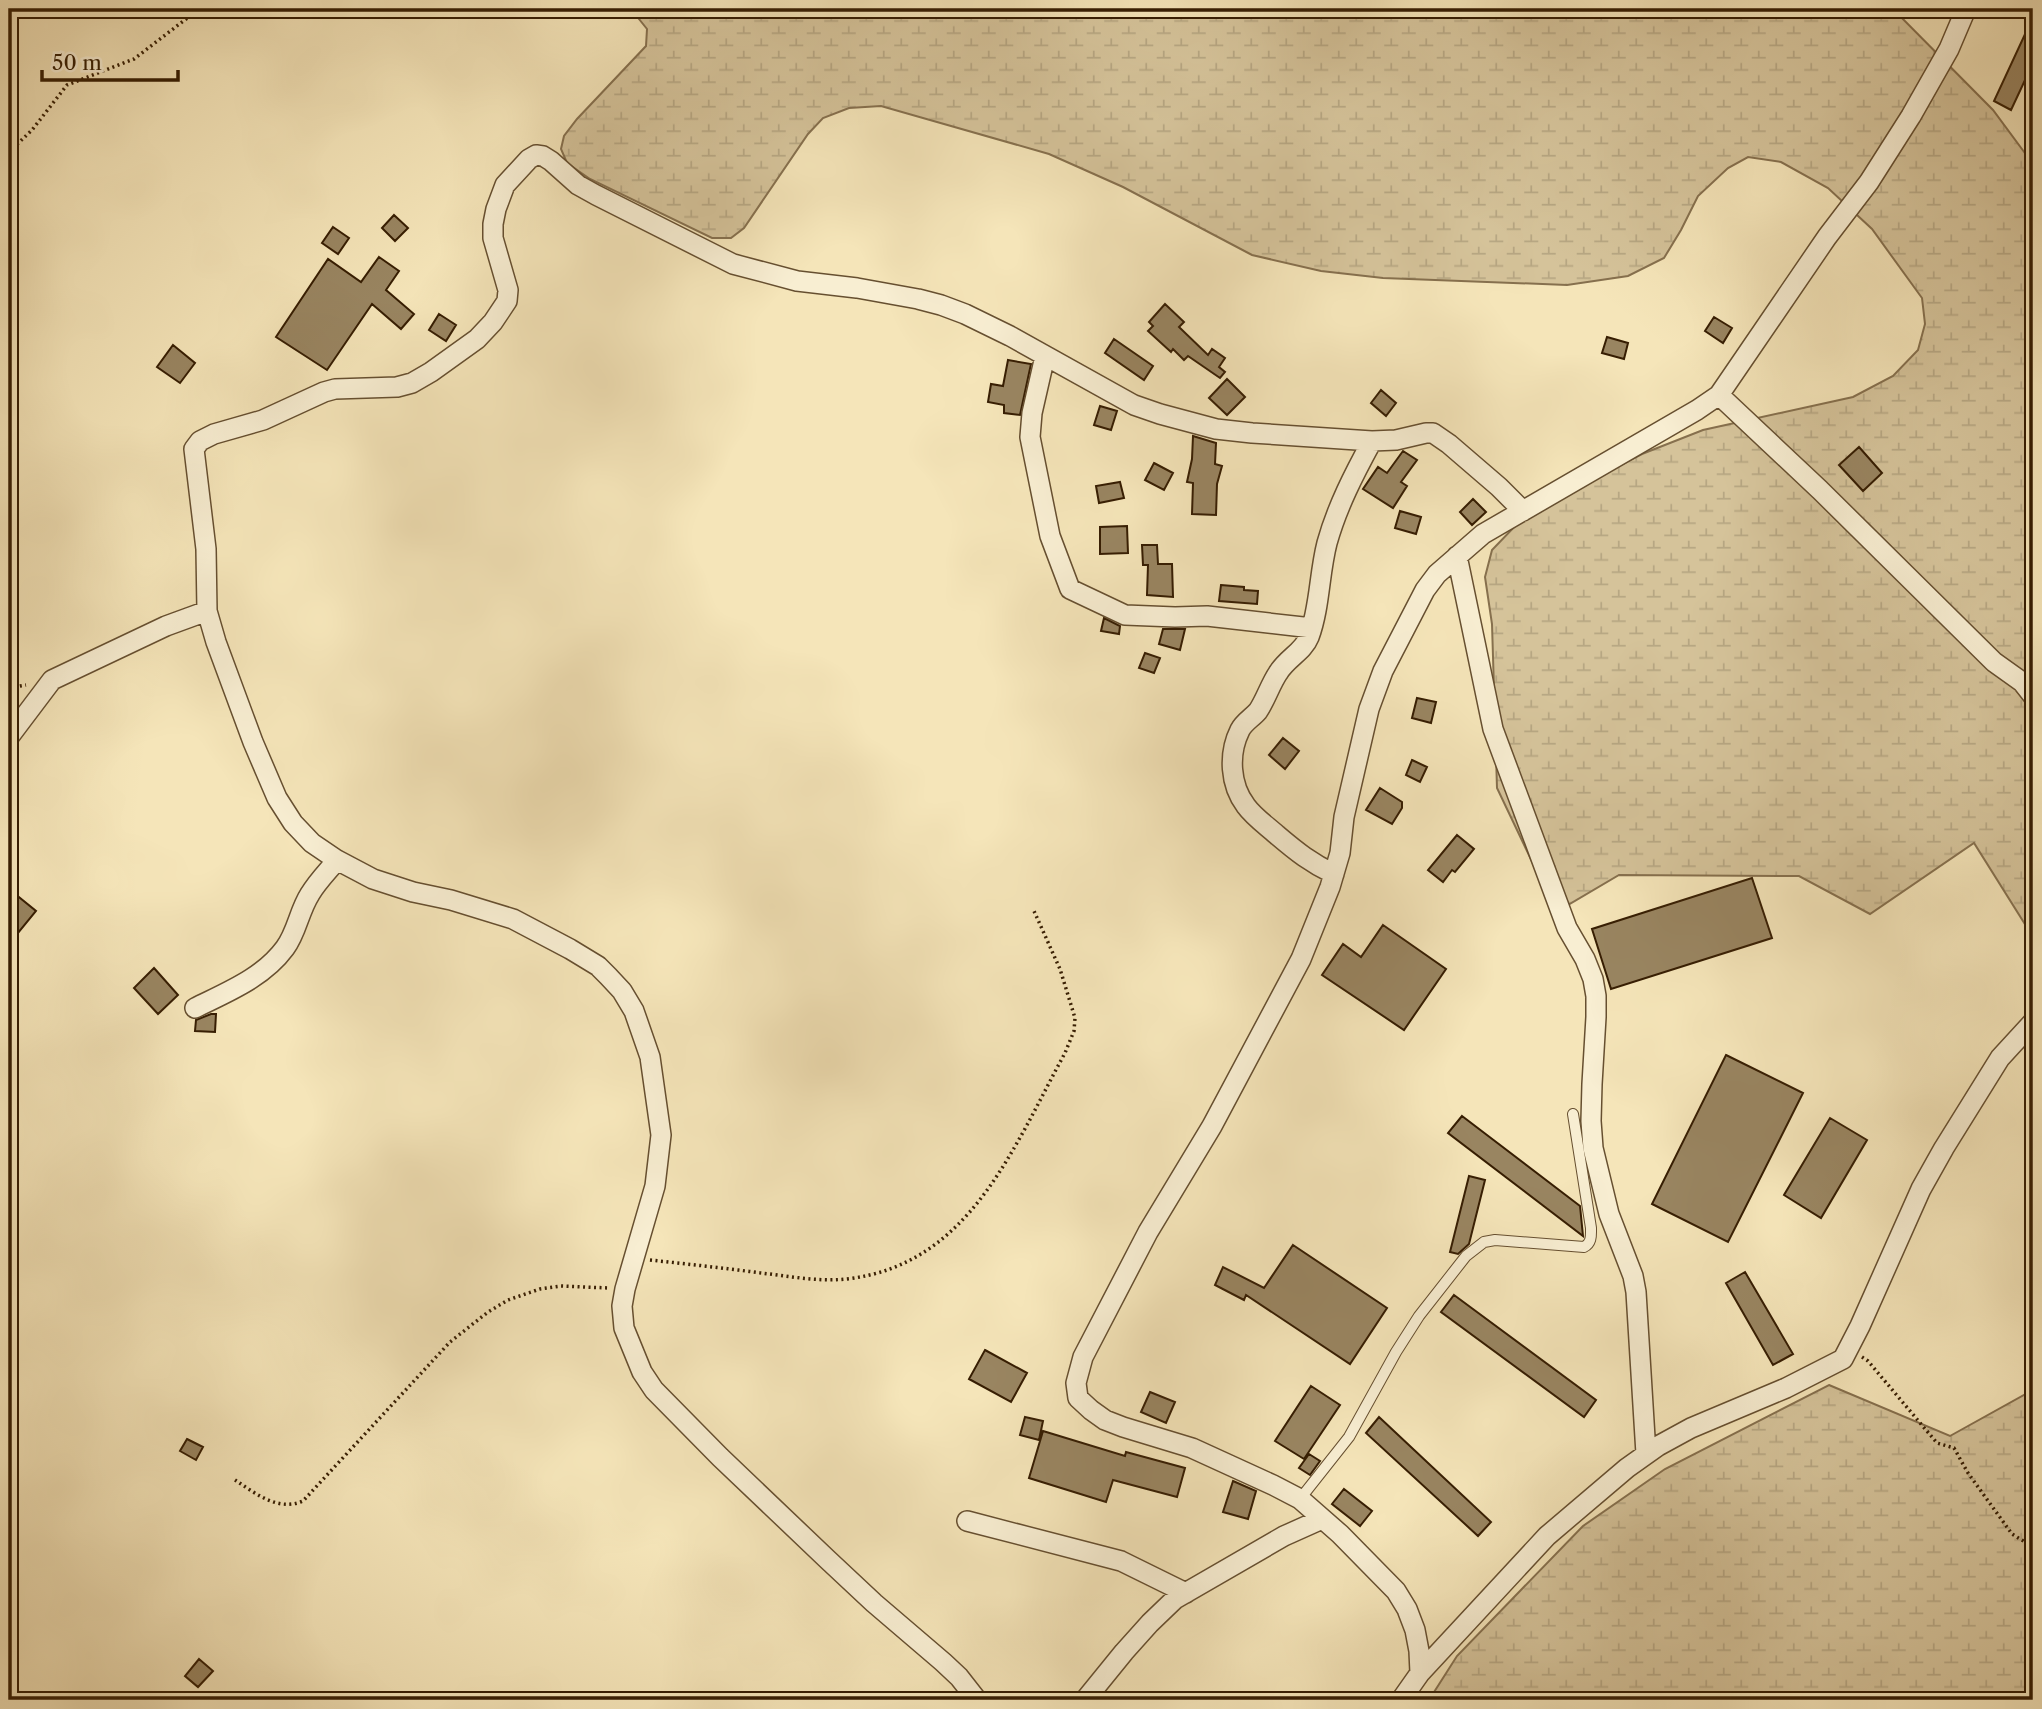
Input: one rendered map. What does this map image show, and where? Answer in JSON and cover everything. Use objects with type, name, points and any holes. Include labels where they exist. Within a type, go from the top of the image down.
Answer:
[{"type":"street","points":[[1420,1673],[1415,1630],[1396,1591],[1322,1518],[1300,1499],[1192,1448],[1105,1420],[1078,1398],[1076,1383],[1083,1357],[1149,1232],[1212,1126],[1301,960],[1340,853],[1344,817],[1369,709],[1382,671],[1425,590],[1437,574],[1483,534],[1719,395],[1827,237],[1866,185],[1932,81],[1966,9]]},
{"type":"street","points":[[976,1700],[951,1669],[827,1559],[654,1390],[642,1372],[624,1328],[622,1306],[655,1186],[661,1135],[650,1057],[634,1011],[622,991],[597,966],[513,919],[373,879],[337,860],[312,843],[293,822],[277,798],[216,642],[208,611],[206,549],[194,453],[197,445],[214,434],[263,420],[324,392],[335,389],[397,387],[412,383],[477,339],[504,307],[508,295],[494,238],[493,224],[500,195],[509,179],[536,155],[551,161],[578,185],[596,195],[733,264],[797,281],[857,288],[941,305],[991,326],[1134,405],[1199,425],[1240,432],[1372,441],[1396,440],[1433,433],[1499,487],[1523,511]]},
{"type":"street","points":[[1045,356],[1032,413],[1030,437],[1050,536],[1070,589],[1125,615],[1207,616],[1312,628]]},
{"type":"street","points":[[1719,395],[1820,490],[1994,662],[2022,682],[2033,696]]},
{"type":"street","points":[[1334,874],[1301,856],[1247,807],[1240,795],[1232,765],[1240,730],[1258,710],[1280,669],[1303,648],[1312,628],[1329,537],[1346,492],[1372,441]]},
{"type":"street","points":[[1457,556],[1493,729],[1567,928],[1585,959],[1594,987],[1597,1017],[1592,1084],[1593,1148],[1609,1214],[1633,1276],[1636,1292],[1646,1454]]},
{"type":"street","points":[[9,737],[52,680],[166,626],[208,611]]},
{"type":"street","points":[[195,1008],[269,967],[294,933],[310,894],[337,860]]},
{"type":"street","points":[[1402,1700],[1420,1673],[1547,1536],[1587,1500],[1646,1454],[1692,1428],[1786,1388],[1843,1359],[1921,1189],[1944,1148],[2000,1058],[2033,1022]]},
{"type":"street","points":[[1086,1700],[1150,1623],[1175,1599],[1284,1535],[1322,1518]]},
{"type":"street","points":[[967,1521],[1121,1561],[1186,1593]]},
{"type":"lane","points":[[1300,1499],[1349,1437],[1408,1333],[1466,1256],[1485,1242],[1495,1240],[1584,1247],[1588,1244],[1591,1227],[1573,1114]]},
{"type":"path","points":[[9,152],[32,130],[67,85],[134,59],[200,9]]},
{"type":"path","points":[[634,1259],[802,1278],[843,1279],[889,1269],[916,1258],[946,1237],[968,1215],[995,1179],[1065,1053],[1074,1031],[1075,1018],[1060,970],[1034,911]]},
{"type":"path","points":[[235,1480],[266,1500],[287,1505],[303,1501],[450,1342],[488,1312],[508,1300],[540,1289],[561,1286],[625,1289]]},
{"type":"path","points":[[1849,1348],[1868,1361],[1937,1443],[1954,1448],[1968,1473],[2012,1534],[2033,1547]]},
{"type":"green space","points":[[631,9],[1893,9],[1993,110],[2033,164],[2033,937],[1974,843],[1870,914],[1799,876],[1619,875],[1556,912],[1497,788],[1492,624],[1485,577],[1492,550],[1518,523],[1547,503],[1642,454],[1703,430],[1853,397],[1893,376],[1918,350],[1925,324],[1922,298],[1872,229],[1828,188],[1781,162],[1748,157],[1728,168],[1698,196],[1664,258],[1628,276],[1567,285],[1383,278],[1321,271],[1252,255],[1123,187],[1049,154],[881,106],[849,108],[823,118],[808,134],[744,228],[731,238],[712,238],[590,179],[567,163],[561,149],[564,136],[577,119],[646,46],[647,29]]},
{"type":"green space","points":[[1829,1385],[1950,1436],[2033,1390],[2033,1700],[1429,1700],[1457,1656],[1583,1526],[1665,1469]]},
{"type":"building","points":[[2033,17],[2033,63],[2011,110],[1994,101]]},
{"type":"building","points":[[394,215],[408,228],[395,241],[382,228]]},
{"type":"building","points":[[333,227],[349,238],[338,254],[322,243]]},
{"type":"building","points":[[379,257],[399,271],[386,290],[414,314],[401,329],[372,304],[327,370],[276,337],[328,259],[361,282]]},
{"type":"building","points":[[1165,304],[1184,322],[1179,327],[1208,355],[1212,349],[1225,358],[1219,367],[1225,372],[1220,378],[1188,356],[1184,360],[1173,349],[1171,352],[1148,331],[1153,326],[1149,322]]},
{"type":"building","points":[[439,314],[456,325],[446,341],[429,330]]},
{"type":"building","points":[[1714,317],[1732,328],[1723,343],[1705,331]]},
{"type":"building","points":[[1607,337],[1628,343],[1624,359],[1602,353]]},
{"type":"building","points":[[1114,339],[1153,366],[1144,380],[1105,353]]},
{"type":"building","points":[[173,345],[195,363],[180,383],[157,367]]},
{"type":"building","points":[[1008,360],[1031,364],[1020,415],[1004,413],[1004,405],[988,402],[991,384],[1003,386]]},
{"type":"building","points":[[1227,379],[1245,397],[1227,415],[1209,398]]},
{"type":"building","points":[[1381,390],[1396,403],[1386,416],[1371,403]]},
{"type":"building","points":[[1100,406],[1117,411],[1111,430],[1094,425]]},
{"type":"building","points":[[1193,436],[1216,443],[1215,464],[1222,466],[1217,484],[1216,515],[1192,514],[1193,483],[1187,482]]},
{"type":"building","points":[[1859,447],[1882,473],[1863,491],[1839,465]]},
{"type":"building","points":[[1403,451],[1417,460],[1401,482],[1407,486],[1393,508],[1363,489],[1378,467],[1387,473]]},
{"type":"building","points":[[1154,463],[1173,473],[1164,490],[1145,480]]},
{"type":"building","points":[[1120,482],[1124,498],[1099,503],[1096,486]]},
{"type":"building","points":[[1473,499],[1486,512],[1472,525],[1460,512]]},
{"type":"building","points":[[1400,511],[1421,517],[1416,534],[1395,528]]},
{"type":"building","points":[[1127,526],[1128,553],[1100,554],[1100,527]]},
{"type":"building","points":[[1142,545],[1157,545],[1158,564],[1172,564],[1173,597],[1147,595],[1148,565],[1143,565]]},
{"type":"building","points":[[1221,585],[1258,591],[1257,604],[1219,601]]},
{"type":"building","points":[[1104,618],[1120,626],[1119,634],[1101,631]]},
{"type":"building","points":[[1163,629],[1185,629],[1180,650],[1159,644]]},
{"type":"building","points":[[1145,653],[1160,658],[1154,673],[1139,668]]},
{"type":"building","points":[[1417,698],[1436,702],[1431,723],[1412,718]]},
{"type":"building","points":[[1283,738],[1299,751],[1285,769],[1269,755]]},
{"type":"building","points":[[1412,760],[1427,767],[1420,782],[1406,775]]},
{"type":"building","points":[[1380,788],[1402,802],[1402,808],[1392,824],[1366,810]]},
{"type":"building","points":[[1457,835],[1474,849],[1443,882],[1428,870]]},
{"type":"building","points":[[1752,878],[1772,938],[1611,989],[1592,929]]},
{"type":"building","points":[[9,889],[36,911],[9,944]]},
{"type":"building","points":[[1383,925],[1446,969],[1404,1030],[1322,975],[1343,944],[1361,957]]},
{"type":"building","points":[[154,968],[178,995],[158,1014],[134,988]]},
{"type":"building","points":[[216,1014],[215,1032],[195,1031],[196,1020]]},
{"type":"building","points":[[1726,1055],[1803,1093],[1728,1242],[1652,1204]]},
{"type":"building","points":[[1462,1116],[1580,1206],[1583,1236],[1448,1133]]},
{"type":"building","points":[[1830,1118],[1867,1140],[1821,1218],[1784,1195]]},
{"type":"building","points":[[1469,1176],[1485,1180],[1469,1244],[1458,1254],[1450,1252]]},
{"type":"building","points":[[1293,1245],[1387,1308],[1350,1364],[1246,1295],[1244,1300],[1215,1285],[1223,1267],[1264,1288]]},
{"type":"building","points":[[1745,1272],[1793,1354],[1773,1365],[1726,1283]]},
{"type":"building","points":[[1454,1295],[1596,1400],[1584,1417],[1441,1312]]},
{"type":"building","points":[[985,1350],[1027,1373],[1011,1402],[969,1379]]},
{"type":"building","points":[[1311,1386],[1340,1405],[1304,1459],[1275,1441]]},
{"type":"building","points":[[1150,1392],[1175,1402],[1166,1423],[1141,1412]]},
{"type":"building","points":[[1025,1417],[1043,1421],[1039,1440],[1020,1435]]},
{"type":"building","points":[[1379,1417],[1491,1522],[1478,1536],[1366,1433]]},
{"type":"building","points":[[1043,1431],[1125,1456],[1126,1452],[1185,1468],[1177,1497],[1113,1480],[1106,1502],[1029,1478]]},
{"type":"building","points":[[187,1439],[203,1447],[196,1460],[180,1451]]},
{"type":"building","points":[[1309,1454],[1320,1461],[1310,1475],[1299,1468]]},
{"type":"building","points":[[1233,1481],[1256,1491],[1248,1519],[1223,1512]]},
{"type":"building","points":[[1344,1489],[1372,1511],[1360,1526],[1332,1504]]},
{"type":"building","points":[[199,1659],[213,1671],[198,1687],[185,1676]]}]
